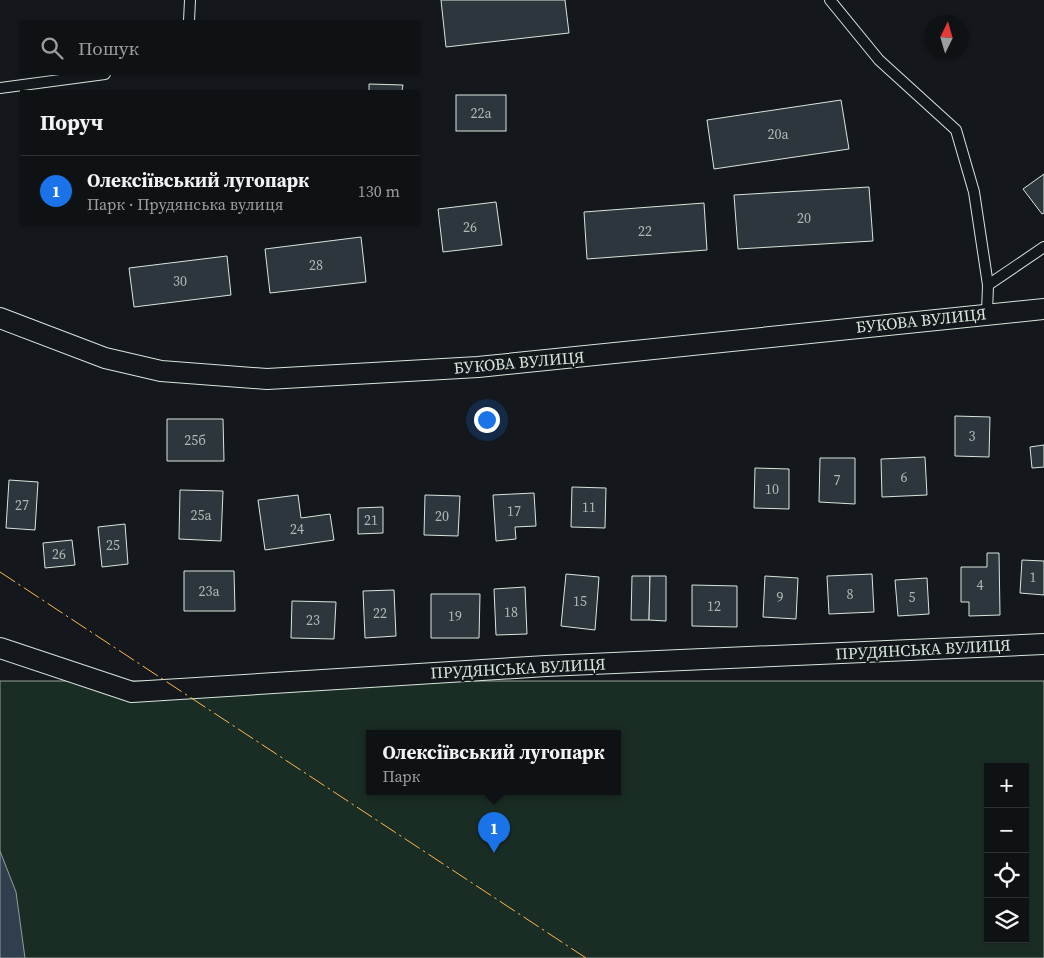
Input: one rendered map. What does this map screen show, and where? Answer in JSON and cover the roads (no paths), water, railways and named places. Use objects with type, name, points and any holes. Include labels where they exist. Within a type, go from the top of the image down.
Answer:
[{"type":"street","name":"БУКОВА ВУЛИЦЯ","points":[[0,318],[114,360],[161,371],[267,379],[478,367],[987,313],[1044,309]]},
{"type":"street","name":"ПРУДЯНСЬКА ВУЛИЦЯ","points":[[0,648],[132,692],[546,666],[1044,644]]},
{"type":"lane","points":[[189,20],[190,0]]},
{"type":"lane","points":[[830,0],[879,60],[956,130],[974,192],[988,285],[987,313]]},
{"type":"lane","points":[[0,88],[98,75]]},
{"type":"lane","points":[[988,285],[1044,247]]},
{"type":"water","points":[[0,851],[16,892],[25,958],[0,958]]},
{"type":"place","name":"Олексіївський лугопарк","points":[[494,853]]}]
